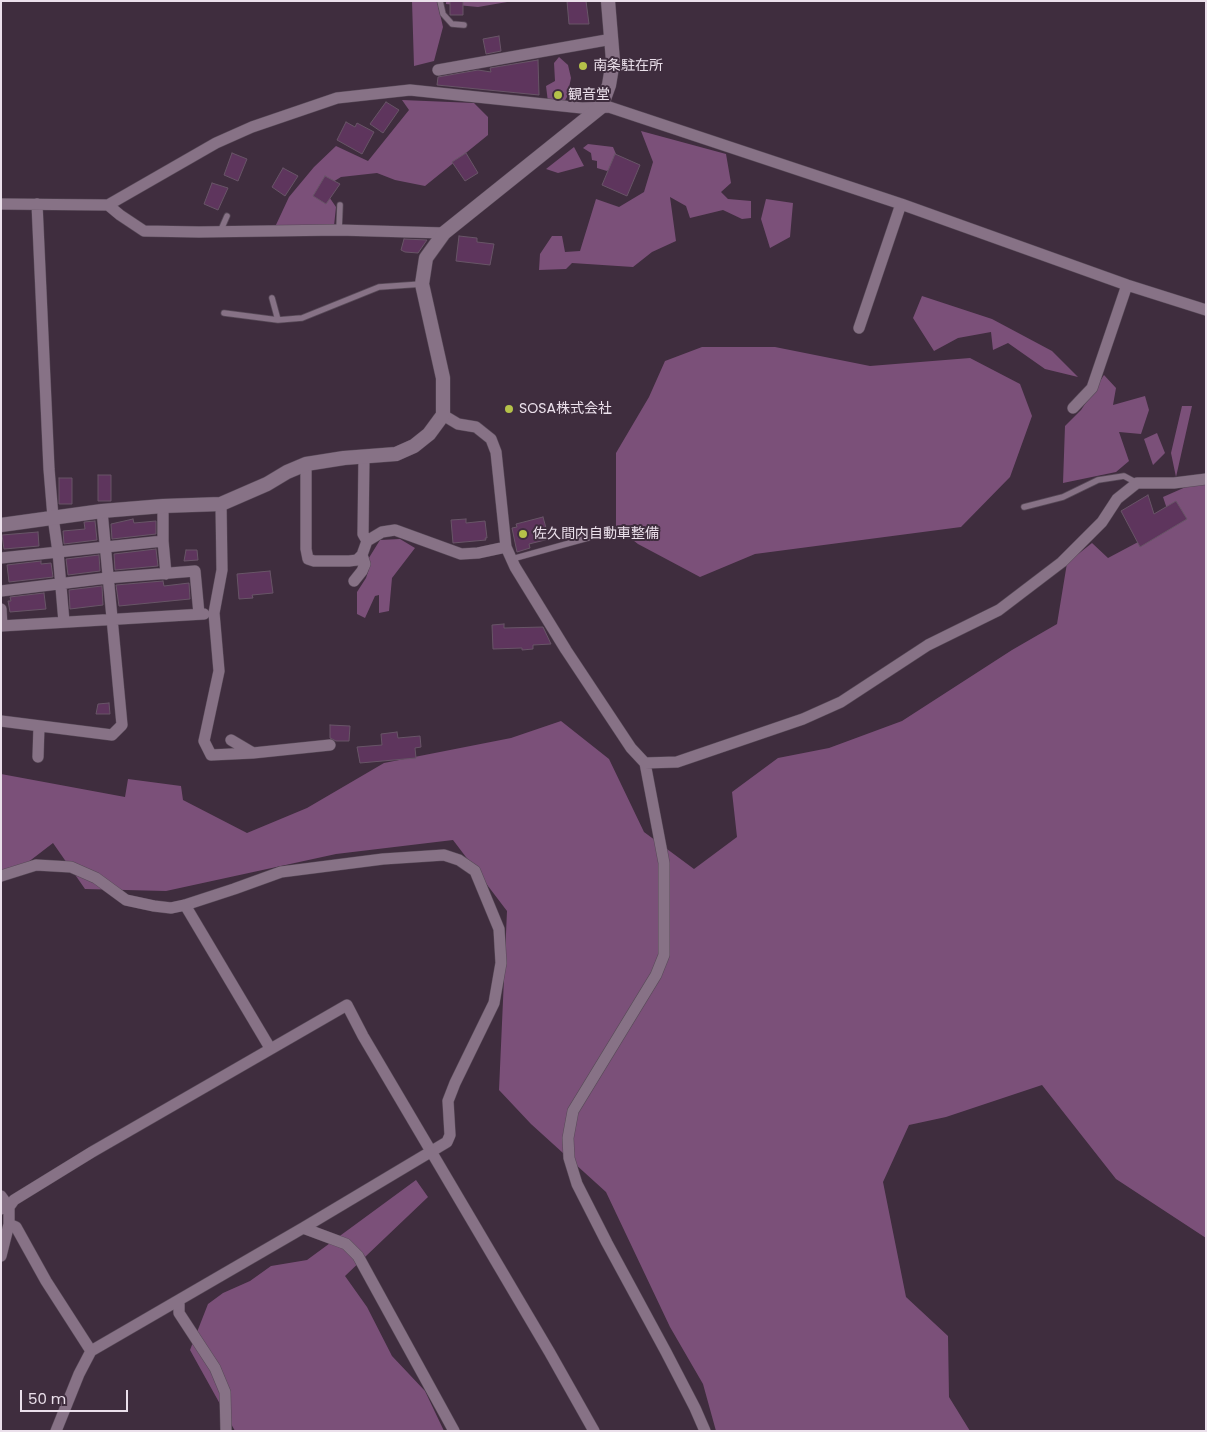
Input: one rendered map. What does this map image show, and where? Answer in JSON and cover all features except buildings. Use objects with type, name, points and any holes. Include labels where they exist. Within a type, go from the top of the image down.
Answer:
[{"type":"street","points":[[1,525],[102,511],[222,504],[306,464],[364,456],[396,454],[414,446],[429,434],[443,415],[443,378],[422,284],[426,258],[444,233],[601,107],[609,86],[613,62],[608,1]]},
{"type":"street","points":[[438,70],[612,39]]},
{"type":"street","points":[[1,204],[108,205],[216,143],[252,127],[337,98],[410,90],[582,108],[608,107],[901,204],[1127,285],[1206,310]]},
{"type":"street","points":[[37,204],[53,518],[64,622]]},
{"type":"street","points":[[859,328],[901,204]]},
{"type":"street","points":[[108,205],[144,231],[340,230],[444,233]]},
{"type":"street","points":[[1073,408],[1092,388],[1127,285]]},
{"type":"street","points":[[443,415],[458,424],[476,427],[492,439],[496,452],[506,547],[522,580],[566,650],[631,748],[644,763],[664,862],[664,955],[656,975],[573,1111],[568,1138],[569,1158],[577,1184],[606,1243],[670,1360],[705,1431]]},
{"type":"street","points":[[364,456],[364,534],[367,541]]},
{"type":"street","points":[[306,464],[306,541],[308,559],[314,561],[356,560],[362,555],[367,541],[382,532],[395,530],[461,554],[478,553],[506,547]]},
{"type":"street","points":[[644,763],[678,762],[803,719],[841,702],[928,645],[999,610],[1062,562],[1102,522],[1117,499],[1136,482],[1174,483],[1206,478]]},
{"type":"street","points":[[222,504],[222,570],[214,613],[219,670],[204,741],[211,755],[253,753],[330,745]]},
{"type":"street","points":[[163,506],[166,574]]},
{"type":"street","points":[[1,721],[112,735],[122,725],[102,511]]},
{"type":"street","points":[[1,558],[163,540]]},
{"type":"street","points":[[354,581],[365,564],[362,555]]},
{"type":"street","points":[[1,591],[107,578],[195,572],[199,614]]},
{"type":"street","points":[[1,609],[2,626],[214,613]]},
{"type":"street","points":[[38,757],[39,726]]},
{"type":"street","points":[[231,740],[253,753]]},
{"type":"street","points":[[1,876],[36,865],[71,867],[96,878],[126,900],[171,908],[234,889],[281,872],[383,859],[444,855],[460,860],[475,872],[499,930],[501,962],[494,1003],[455,1083],[448,1102],[450,1135],[446,1142],[303,1228],[91,1351],[79,1374],[56,1431]]},
{"type":"street","points":[[185,905],[270,1048]]},
{"type":"street","points":[[5,1208],[14,1200],[92,1152],[347,1005],[430,1153],[550,1353],[594,1431]]},
{"type":"street","points":[[1,1196],[9,1224],[1,1256]]},
{"type":"street","points":[[9,1224],[16,1227],[46,1281],[91,1351]]},
{"type":"street","points":[[303,1228],[346,1244],[358,1256],[454,1431]]},
{"type":"street","points":[[179,1300],[179,1313],[215,1368],[224,1392],[226,1431]]},
{"type":"lane","points":[[440,1],[443,14],[452,24],[464,25]]},
{"type":"lane","points":[[340,205],[340,230]]},
{"type":"lane","points":[[220,232],[227,216]]},
{"type":"lane","points":[[224,314],[278,320],[302,318],[379,287],[422,284]]},
{"type":"lane","points":[[272,298],[278,320]]},
{"type":"lane","points":[[1024,507],[1063,497],[1098,480],[1124,476],[1136,482]]},
{"type":"lane","points":[[512,559],[624,528]]},
{"type":"shaded area","points":[[412,1],[437,1],[443,27],[434,61],[414,66]]},
{"type":"shaded area","points":[[446,1],[513,1],[478,7],[446,4]]},
{"type":"shaded area","points":[[559,57],[568,65],[571,78],[567,97],[563,104],[548,102],[546,86],[555,81],[554,63]]},
{"type":"shaded area","points":[[402,100],[474,103],[488,117],[488,135],[425,186],[395,180],[377,173],[341,177],[323,188],[336,207],[334,226],[275,227],[289,197],[314,167],[336,146],[368,161],[409,110]]},
{"type":"shaded area","points":[[641,131],[726,154],[731,183],[721,192],[728,199],[751,201],[751,218],[742,219],[723,210],[690,218],[686,206],[670,197],[676,241],[652,252],[633,267],[572,263],[566,269],[539,270],[540,254],[552,236],[562,236],[565,252],[580,251],[596,199],[619,207],[644,192],[653,162]]},
{"type":"shaded area","points":[[588,144],[613,147],[619,161],[607,171],[597,168],[597,161],[592,160],[591,153],[583,148]]},
{"type":"shaded area","points":[[574,147],[584,166],[558,173],[546,169]]},
{"type":"shaded area","points":[[766,199],[793,203],[790,237],[770,248],[761,219]]},
{"type":"shaded area","points":[[922,296],[992,319],[1052,351],[1078,377],[1045,369],[1008,343],[993,350],[991,332],[958,338],[934,351],[913,318]]},
{"type":"shaded area","points":[[702,347],[775,347],[870,366],[970,358],[1020,384],[1032,416],[1010,477],[961,527],[755,554],[700,577],[638,544],[616,527],[616,453],[649,397],[665,361]]},
{"type":"shaded area","points":[[1104,375],[1116,388],[1113,405],[1145,396],[1149,410],[1141,434],[1119,432],[1129,461],[1116,472],[1063,483],[1065,426],[1081,410]]},
{"type":"shaded area","points":[[1182,406],[1192,406],[1176,477],[1171,453]]},
{"type":"shaded area","points":[[1157,433],[1165,453],[1153,465],[1144,439]]},
{"type":"shaded area","points":[[1206,484],[1206,1238],[1116,1179],[1042,1085],[946,1117],[909,1125],[883,1182],[906,1297],[948,1336],[949,1397],[970,1431],[716,1431],[703,1384],[670,1327],[606,1192],[531,1124],[499,1090],[507,911],[453,840],[336,854],[166,891],[85,889],[53,843],[1,883],[1,774],[125,797],[128,779],[181,786],[183,800],[247,833],[307,808],[384,763],[511,738],[561,721],[609,759],[644,832],[694,869],[737,837],[732,792],[778,758],[829,748],[902,721],[1012,650],[1057,624],[1067,563],[1092,543],[1108,558],[1172,524],[1163,497],[1188,486]]},
{"type":"shaded area","points":[[400,539],[415,548],[392,578],[389,611],[379,613],[379,595],[375,596],[365,618],[357,614],[357,592],[366,578],[369,569],[367,561],[380,540]]},
{"type":"shaded area","points":[[416,1180],[428,1197],[345,1276],[367,1307],[392,1356],[425,1391],[444,1431],[235,1431],[190,1350],[208,1304],[223,1293],[250,1281],[271,1266],[307,1260]]},
{"type":"place","name":"南条駐在所","points":[[583,66]]},
{"type":"place","name":"観音堂","points":[[558,95]]},
{"type":"place","name":"SOSA株式会社","points":[[509,409]]},
{"type":"place","name":"佐久間内自動車整備","points":[[523,534]]}]
